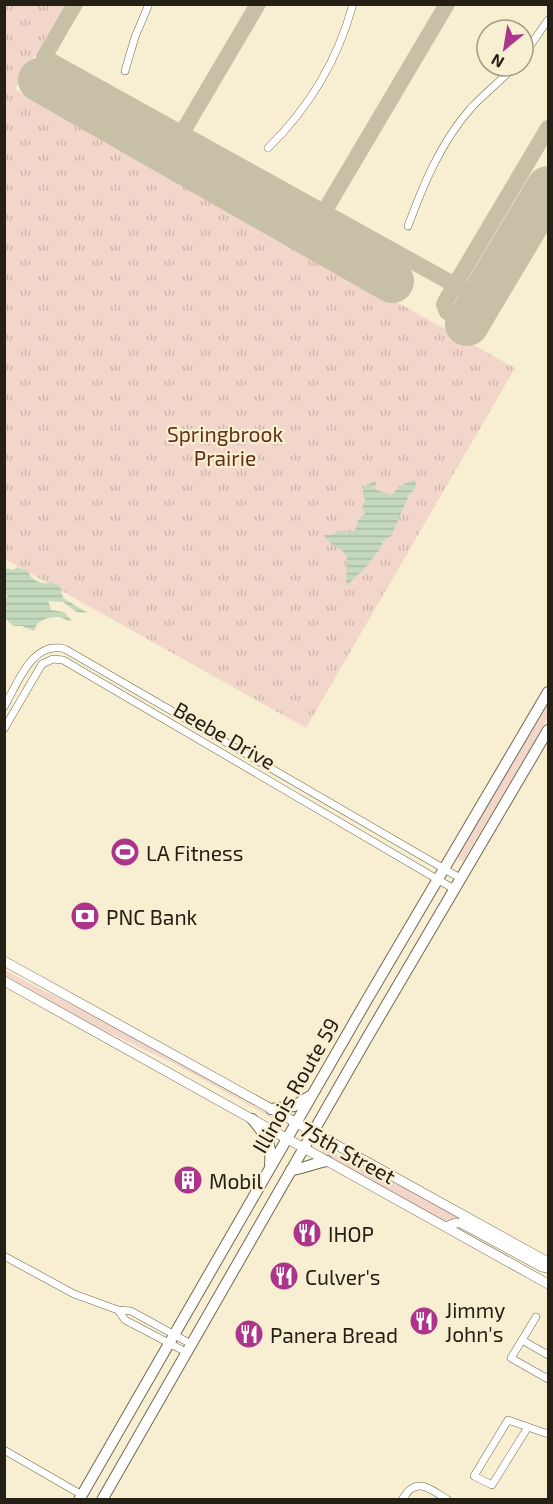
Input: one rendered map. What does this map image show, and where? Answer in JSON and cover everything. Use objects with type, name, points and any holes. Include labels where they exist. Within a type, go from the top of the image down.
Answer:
[{"type":"main road","name":"Illinois Route 59","points":[[81,1497],[287,1138],[549,692]]},
{"type":"main road","name":"Illinois Route 59","points":[[102,1500],[460,878],[549,730]]},
{"type":"main road","name":"75th Street","points":[[4,961],[549,1262]]},
{"type":"main road","name":"75th Street","points":[[4,981],[549,1284]]},
{"type":"main road","points":[[271,1109],[294,1106],[313,1094]]},
{"type":"main road","points":[[252,1119],[268,1139],[271,1152],[270,1168]]},
{"type":"main road","points":[[291,1170],[327,1161]]},
{"type":"main road","points":[[446,1227],[461,1223],[542,1267],[549,1268]]},
{"type":"street","points":[[124,71],[149,4]]},
{"type":"street","points":[[268,148],[291,124],[318,86],[337,50],[353,4]]},
{"type":"street","points":[[535,39],[549,20]]},
{"type":"street","points":[[408,226],[431,168],[445,143],[470,109],[502,78]]},
{"type":"street","name":"Beebe Drive","points":[[4,707],[34,657],[48,648],[65,649],[460,878]]},
{"type":"street","name":"Beebe Drive","points":[[4,729],[40,667],[47,661],[60,658],[454,889]]},
{"type":"street","points":[[4,1256],[68,1291],[118,1310],[130,1311],[189,1348]]},
{"type":"street","points":[[536,1317],[512,1358],[549,1379]]},
{"type":"street","points":[[522,1340],[549,1355]]},
{"type":"street","points":[[528,1427],[492,1485],[474,1476],[508,1420],[549,1434]]},
{"type":"street","points":[[4,1450],[81,1497]]},
{"type":"street","points":[[402,1500],[409,1490],[422,1485],[448,1500]]},
{"type":"green space","name":"Springbrook Prairie","points":[[5,5],[65,5],[15,89],[515,368],[306,728],[5,559]]},
{"type":"green space","points":[[548,704],[548,718],[465,858],[463,861],[459,860],[458,856]]},
{"type":"green space","points":[[5,970],[84,1010],[280,1121],[177,1065],[82,1020],[5,977]]},
{"type":"green space","points":[[324,1148],[358,1167],[412,1191],[474,1226],[447,1223],[325,1156],[321,1152]]},
{"type":"shaded area","points":[[414,480],[415,488],[409,495],[391,536],[383,541],[380,549],[364,569],[346,586],[347,556],[324,535],[331,535],[339,531],[355,531],[358,520],[365,514],[362,508],[365,500],[364,487],[375,481],[374,489],[391,495],[402,485]]},
{"type":"shaded area","points":[[17,567],[28,571],[37,581],[51,582],[60,586],[63,598],[88,613],[77,612],[63,602],[48,601],[51,610],[64,612],[72,621],[60,617],[46,619],[37,624],[34,631],[22,626],[13,626],[5,618],[5,597],[8,597],[5,592],[5,568],[13,570]]},
{"type":"taxiway","points":[[75,4],[44,57],[482,300]]},
{"type":"taxiway","points":[[182,133],[258,4]]},
{"type":"taxiway","points":[[324,212],[447,4]]},
{"type":"taxiway","points":[[467,324],[447,312],[444,305],[446,300],[548,128]]},
{"type":"runway","points":[[40,80],[392,281]]},
{"type":"runway","points":[[467,324],[548,188]]},
{"type":"place","name":"LA Fitness","points":[[125,852]]},
{"type":"place","name":"PNC Bank","points":[[85,916]]},
{"type":"place","name":"Mobil","points":[[188,1180]]},
{"type":"place","name":"IHOP","points":[[307,1233]]},
{"type":"place","name":"Culver's","points":[[284,1276]]},
{"type":"place","name":"Jimmy John's","points":[[424,1321]]},
{"type":"place","name":"Panera Bread","points":[[249,1334]]}]
